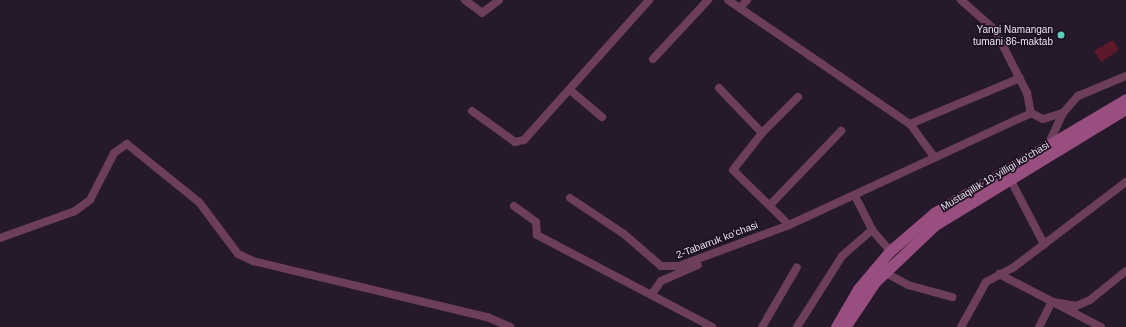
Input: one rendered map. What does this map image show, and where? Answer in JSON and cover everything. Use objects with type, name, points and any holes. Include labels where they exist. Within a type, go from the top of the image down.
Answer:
[{"type":"main road","name":"Mustaqillik 10-yilligi ko'chasi","points":[[845,327],[890,251],[934,213],[1126,99]]},
{"type":"main road","name":"Mustaqillik 10-yilligi ko'chasi","points":[[836,327],[880,270],[935,224],[1009,177],[1126,109]]},
{"type":"street","points":[[465,0],[482,13],[499,0]]},
{"type":"street","points":[[472,111],[520,143],[570,90],[649,0]]},
{"type":"street","points":[[653,59],[708,0]]},
{"type":"street","points":[[728,0],[910,124],[935,158]]},
{"type":"street","points":[[740,8],[747,0]]},
{"type":"street","points":[[961,0],[995,30],[1020,78],[1031,113],[1043,118],[1063,113]]},
{"type":"street","points":[[1048,145],[1063,113],[1078,96],[1126,76]]},
{"type":"street","points":[[910,124],[1020,78]]},
{"type":"street","points":[[719,88],[762,133]]},
{"type":"street","points":[[570,90],[602,118]]},
{"type":"street","points":[[789,225],[733,170],[762,133],[798,97]]},
{"type":"street","name":"2-Tabarruk koʻchasi","points":[[570,198],[624,234],[665,268],[690,263],[773,229],[789,225],[855,196],[1031,113]]},
{"type":"street","points":[[770,206],[841,132]]},
{"type":"street","points":[[0,238],[75,211],[90,200],[114,153],[127,144],[199,202],[238,254],[253,261],[486,317],[510,327]]},
{"type":"street","points":[[1009,177],[1044,244]]},
{"type":"street","points":[[960,327],[981,289],[999,274],[1044,244],[1126,182]]},
{"type":"street","points":[[855,196],[872,230],[890,251]]},
{"type":"street","points":[[514,206],[536,222],[537,235],[712,327]]},
{"type":"street","name":"2-Tabarruk koʻchasi","points":[[651,295],[661,281],[768,235],[773,229]]},
{"type":"street","points":[[797,327],[842,256],[872,230]]},
{"type":"street","points":[[762,327],[797,267]]},
{"type":"street","points":[[880,270],[938,296],[952,297]]},
{"type":"street","points":[[1052,302],[1076,306],[1090,300],[1126,271]]},
{"type":"street","points":[[999,274],[1101,327]]},
{"type":"street","points":[[1039,327],[1052,302]]},
{"type":"shaded area","points":[[1113,40],[1119,50],[1101,62],[1094,51]]},
{"type":"place","name":"Yangi Namangan tumani 86-maktab","points":[[1061,35]]}]
